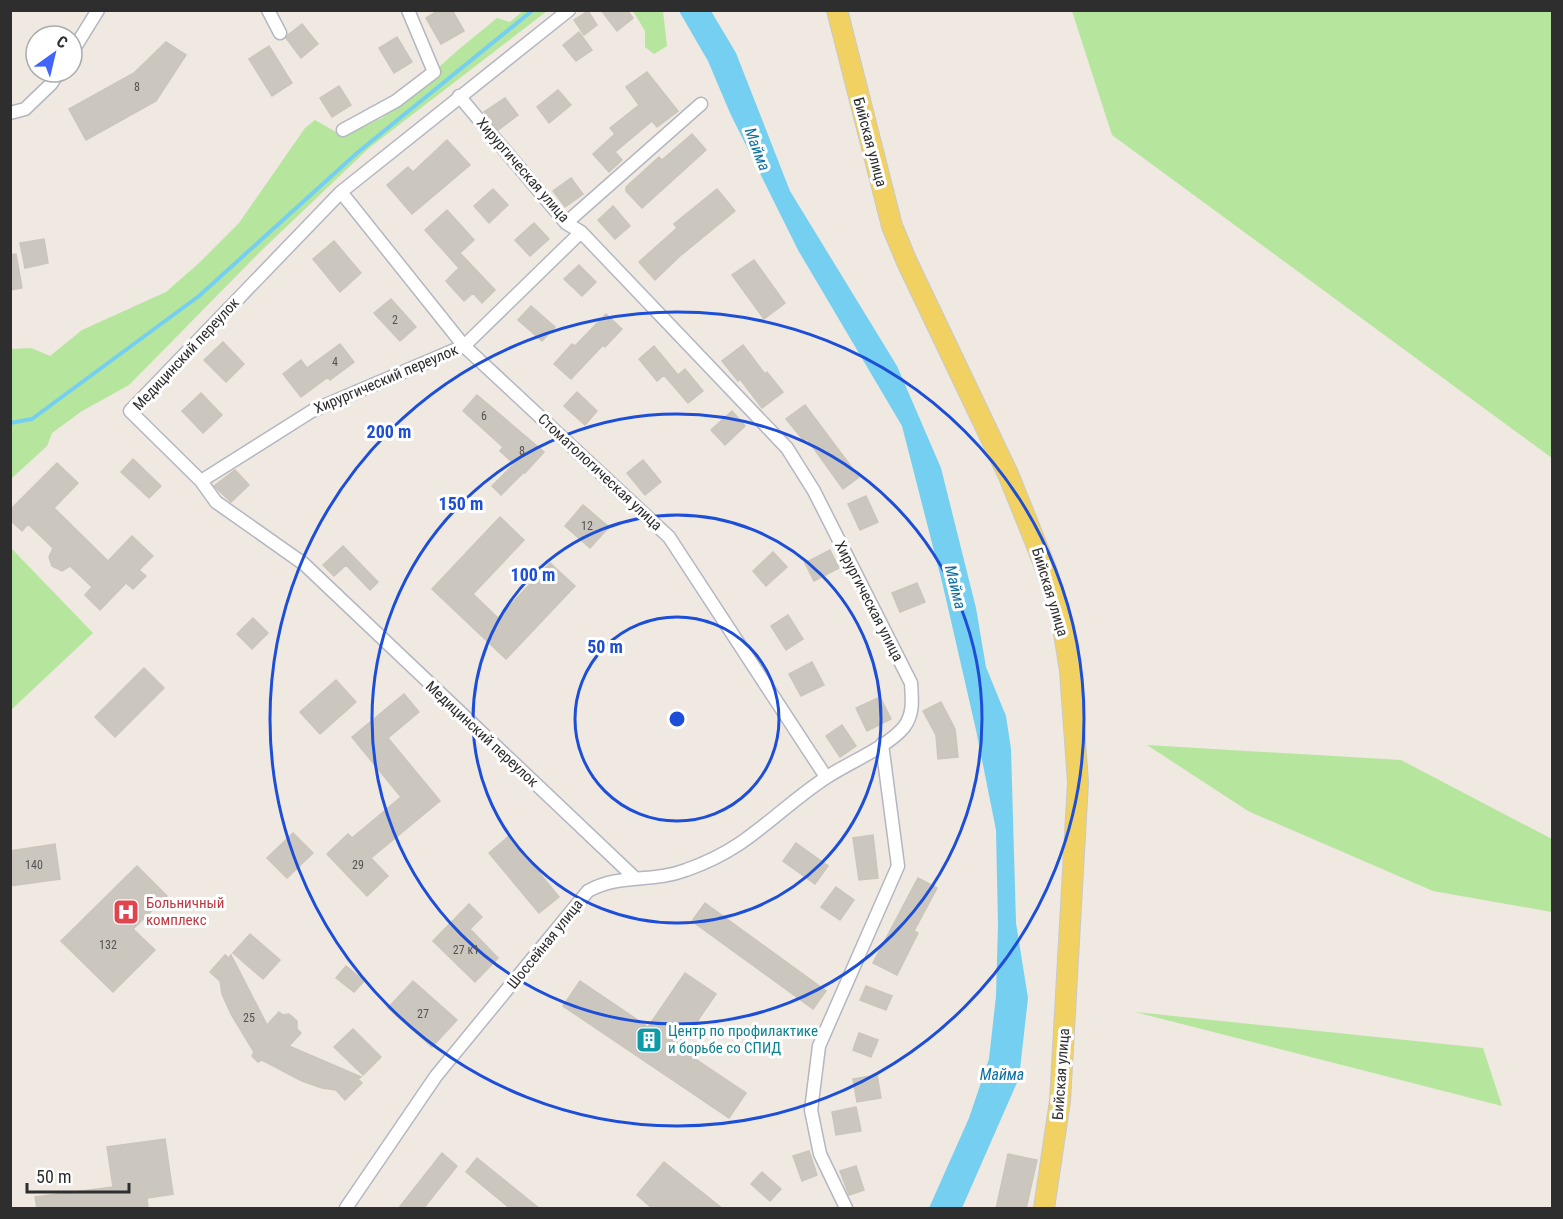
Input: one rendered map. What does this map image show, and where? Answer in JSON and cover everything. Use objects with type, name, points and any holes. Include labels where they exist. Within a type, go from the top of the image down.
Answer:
[{"type":"main road","name":"Бийская улица","points":[[837,10],[892,226],[1008,474],[1046,569],[1062,620],[1070,671],[1078,782],[1060,1101],[1044,1209]]},
{"type":"street","points":[[84,33],[98,10]]},
{"type":"street","points":[[268,10],[280,33]]},
{"type":"street","points":[[343,130],[396,101],[434,72],[408,10]]},
{"type":"street","name":"Медицинский переулок","points":[[569,10],[341,192],[130,411],[201,481],[216,502],[304,564],[636,879]]},
{"type":"street","points":[[10,113],[25,109],[51,84]]},
{"type":"street","name":"Хирургическая улица","points":[[459,96],[566,223],[581,232],[787,448],[814,491],[911,684],[912,711],[909,719],[896,736],[882,744]]},
{"type":"street","points":[[566,223],[701,104]]},
{"type":"street","name":"Стоматологическая улица","points":[[341,192],[464,346],[669,537],[826,777]]},
{"type":"street","name":"Хирургический переулок","points":[[201,481],[312,411],[464,346],[581,232]]},
{"type":"street","points":[[846,1209],[820,1154],[811,1110],[819,1046],[898,866],[882,744]]},
{"type":"street","name":"Шоссейная улица","points":[[346,1209],[436,1077],[588,891],[609,882],[665,876],[685,871],[738,845],[826,777],[882,744]]},
{"type":"green space","points":[[523,11],[547,11],[369,148],[262,250],[129,385],[82,411],[52,433],[47,446],[11,479],[11,349],[31,348],[50,356],[82,330],[166,292],[239,223],[305,128],[315,120],[343,136],[382,118],[497,18],[510,22]]},
{"type":"green space","points":[[633,11],[663,11],[667,46],[654,54],[645,47],[645,31]]},
{"type":"green space","points":[[1072,11],[1552,11],[1552,458],[1112,135]]},
{"type":"green space","points":[[11,548],[93,633],[11,710]]},
{"type":"green space","points":[[1147,745],[1401,760],[1552,839],[1552,912],[1433,891],[1248,811]]},
{"type":"green space","points":[[1135,1012],[1483,1048],[1502,1106]]},
{"type":"water","name":"Майма","points":[[679,11],[711,11],[736,53],[790,191],[897,366],[941,468],[976,608],[986,667],[1006,716],[1011,749],[1016,923],[1028,998],[1019,1078],[962,1208],[929,1208],[969,1118],[989,1059],[996,996],[998,925],[996,830],[943,586],[902,426],[798,250],[730,113],[708,61]]},
{"type":"building","points":[[439,10],[452,10],[464,31],[441,44],[426,18]]},
{"type":"building","points":[[601,10],[627,10],[633,18],[617,31]]},
{"type":"building","points":[[588,11],[597,25],[584,35],[574,20]]},
{"type":"building","points":[[302,24],[318,44],[301,58],[286,38]]},
{"type":"building","points":[[579,32],[592,50],[576,61],[563,45]]},
{"type":"building","points":[[397,37],[412,62],[394,73],[379,48]]},
{"type":"building","points":[[166,42],[186,55],[156,101],[86,140],[69,109],[134,73]]},
{"type":"building","points":[[269,46],[292,83],[272,96],[249,59]]},
{"type":"building","points":[[647,72],[678,111],[657,127],[652,121],[615,152],[622,160],[609,172],[593,154],[615,134],[610,128],[639,105],[626,87]]},
{"type":"building","points":[[339,86],[351,105],[332,117],[320,98]]},
{"type":"building","points":[[558,90],[571,105],[549,123],[537,107]]},
{"type":"building","points":[[505,98],[518,115],[498,130],[484,112]]},
{"type":"building","points":[[692,134],[706,150],[642,208],[626,191],[626,187],[659,157],[662,160]]},
{"type":"building","points":[[447,140],[470,165],[412,214],[387,185],[408,167],[413,172]]},
{"type":"building","points":[[571,178],[583,194],[565,207],[553,191]]},
{"type":"building","points":[[493,189],[508,205],[489,223],[474,206]]},
{"type":"building","points":[[717,189],[735,211],[680,256],[655,280],[639,262],[677,228],[674,224]]},
{"type":"building","points":[[613,206],[630,226],[615,239],[598,220]]},
{"type":"building","points":[[447,210],[474,240],[460,253],[495,290],[482,303],[473,293],[464,301],[446,281],[459,268],[425,230]]},
{"type":"building","points":[[534,223],[549,239],[530,256],[515,240]]},
{"type":"building","points":[[44,239],[48,263],[25,268],[20,243]]},
{"type":"building","points":[[334,241],[361,273],[340,292],[313,259]]},
{"type":"building","points":[[16,254],[22,288],[10,290],[10,255]]},
{"type":"building","points":[[754,260],[785,303],[764,319],[732,275]]},
{"type":"building","points":[[579,265],[596,282],[582,296],[564,279]]},
{"type":"building","points":[[391,299],[416,327],[400,341],[374,313]]},
{"type":"building","points":[[531,306],[555,327],[542,341],[518,320]]},
{"type":"building","points":[[606,314],[622,329],[605,347],[603,345],[571,379],[554,364],[572,344],[575,346]]},
{"type":"building","points":[[223,342],[244,364],[226,382],[204,360]]},
{"type":"building","points":[[340,344],[354,362],[330,380],[328,377],[301,397],[283,374],[301,360],[307,368]]},
{"type":"building","points":[[743,345],[765,374],[767,372],[783,392],[762,408],[740,379],[738,381],[722,361]]},
{"type":"building","points":[[654,346],[678,375],[685,369],[703,391],[688,403],[664,375],[657,381],[639,359]]},
{"type":"building","points":[[577,392],[597,411],[585,425],[564,406]]},
{"type":"building","points":[[201,393],[222,415],[203,433],[182,411]]},
{"type":"building","points":[[477,395],[544,452],[501,495],[492,486],[514,464],[500,451],[503,447],[463,411]]},
{"type":"building","points":[[805,405],[859,477],[843,489],[807,439],[804,441],[786,419]]},
{"type":"building","points":[[732,411],[745,426],[725,445],[711,430]]},
{"type":"building","points":[[133,459],[161,486],[149,498],[121,472]]},
{"type":"building","points":[[643,460],[661,482],[645,495],[627,473]]},
{"type":"building","points":[[57,463],[78,483],[54,508],[108,561],[132,536],[153,556],[139,570],[146,576],[133,589],[126,583],[100,610],[85,595],[92,587],[70,566],[62,571],[52,566],[49,557],[53,548],[28,524],[22,531],[10,520],[10,510]]},
{"type":"building","points":[[235,470],[249,485],[231,502],[214,486]]},
{"type":"building","points":[[866,496],[878,522],[860,530],[848,504]]},
{"type":"building","points":[[583,505],[609,527],[590,548],[565,526]]},
{"type":"building","points":[[500,517],[524,540],[473,594],[498,618],[550,563],[575,586],[506,659],[432,589]]},
{"type":"building","points":[[343,546],[378,582],[370,590],[346,565],[334,576],[323,565]]},
{"type":"building","points":[[830,550],[839,568],[814,581],[805,563]]},
{"type":"building","points":[[773,552],[787,567],[766,586],[753,571]]},
{"type":"building","points":[[917,583],[925,602],[900,612],[892,593]]},
{"type":"building","points":[[788,615],[803,639],[786,650],[771,626]]},
{"type":"building","points":[[253,618],[268,633],[252,649],[237,634]]},
{"type":"building","points":[[812,662],[824,685],[801,696],[789,674]]},
{"type":"building","points":[[144,668],[164,688],[115,737],[95,717]]},
{"type":"building","points":[[336,680],[356,702],[320,734],[300,712]]},
{"type":"building","points":[[404,694],[419,712],[388,738],[440,801],[371,858],[388,876],[367,896],[327,854],[348,834],[352,838],[401,797],[352,737]]},
{"type":"building","points":[[880,697],[891,719],[867,731],[856,708]]},
{"type":"building","points":[[941,702],[955,729],[958,757],[938,759],[936,735],[923,711]]},
{"type":"building","points":[[842,725],[856,746],[840,757],[826,736]]},
{"type":"building","points":[[293,833],[313,853],[287,878],[267,858]]},
{"type":"building","points":[[873,835],[878,878],[859,880],[853,838]]},
{"type":"building","points":[[509,836],[559,897],[539,913],[489,853]]},
{"type":"building","points":[[796,843],[828,866],[815,884],[783,861]]},
{"type":"building","points":[[55,844],[60,879],[10,886],[10,851]]},
{"type":"building","points":[[137,866],[167,896],[133,929],[155,950],[113,992],[61,941]]},
{"type":"building","points":[[918,878],[937,888],[914,931],[918,933],[897,975],[873,963]]},
{"type":"building","points":[[836,887],[854,900],[840,920],[821,907]]},
{"type":"building","points":[[705,903],[826,991],[813,1009],[692,921]]},
{"type":"building","points":[[469,904],[482,917],[470,929],[498,958],[475,982],[433,941]]},
{"type":"building","points":[[250,934],[280,960],[263,979],[233,953]]},
{"type":"building","points":[[225,955],[229,958],[231,955],[267,1025],[279,1012],[283,1015],[289,1014],[297,1021],[297,1029],[301,1033],[289,1046],[361,1077],[358,1079],[362,1083],[345,1100],[336,1090],[302,1081],[262,1060],[258,1062],[252,1056],[254,1052],[231,1014],[222,994],[220,981],[210,972]]},
{"type":"building","points":[[346,966],[364,981],[354,992],[336,978]]},
{"type":"building","name":"Центр по профилактике и борьбе со СПИД","points":[[685,973],[716,994],[679,1048],[746,1093],[729,1118],[563,1006],[580,981],[648,1027]]},
{"type":"building","points":[[413,981],[457,1020],[432,1047],[388,1008]]},
{"type":"building","points":[[866,986],[892,996],[886,1010],[860,1000]]},
{"type":"building","points":[[353,1029],[381,1057],[363,1075],[334,1047]]},
{"type":"building","points":[[859,1033],[878,1040],[871,1057],[853,1050]]},
{"type":"building","points":[[877,1075],[881,1098],[857,1102],[853,1079]]},
{"type":"building","points":[[856,1107],[861,1131],[836,1135],[832,1112]]},
{"type":"building","points":[[165,1139],[173,1194],[147,1198],[148,1209],[37,1209],[35,1197],[113,1187],[107,1147]]},
{"type":"building","points":[[809,1151],[817,1175],[802,1181],[793,1156]]},
{"type":"building","points":[[442,1153],[457,1166],[423,1209],[398,1209]]},
{"type":"building","points":[[1008,1154],[1037,1160],[1026,1209],[996,1209]]},
{"type":"building","points":[[477,1158],[540,1209],[511,1209],[466,1172]]},
{"type":"building","points":[[664,1162],[723,1209],[653,1209],[637,1195]]},
{"type":"building","points":[[856,1166],[864,1190],[849,1195],[840,1171]]},
{"type":"building","points":[[762,1172],[781,1189],[770,1201],[751,1184]]},
{"type":"waterway","points":[[10,423],[32,419],[199,296],[357,153],[533,10]]},
{"type":"place","name":"Больничный комплекс","points":[[126,912]]},
{"type":"place","name":"Центр по профилактике и борьбе со СПИД","points":[[649,1040]]}]
